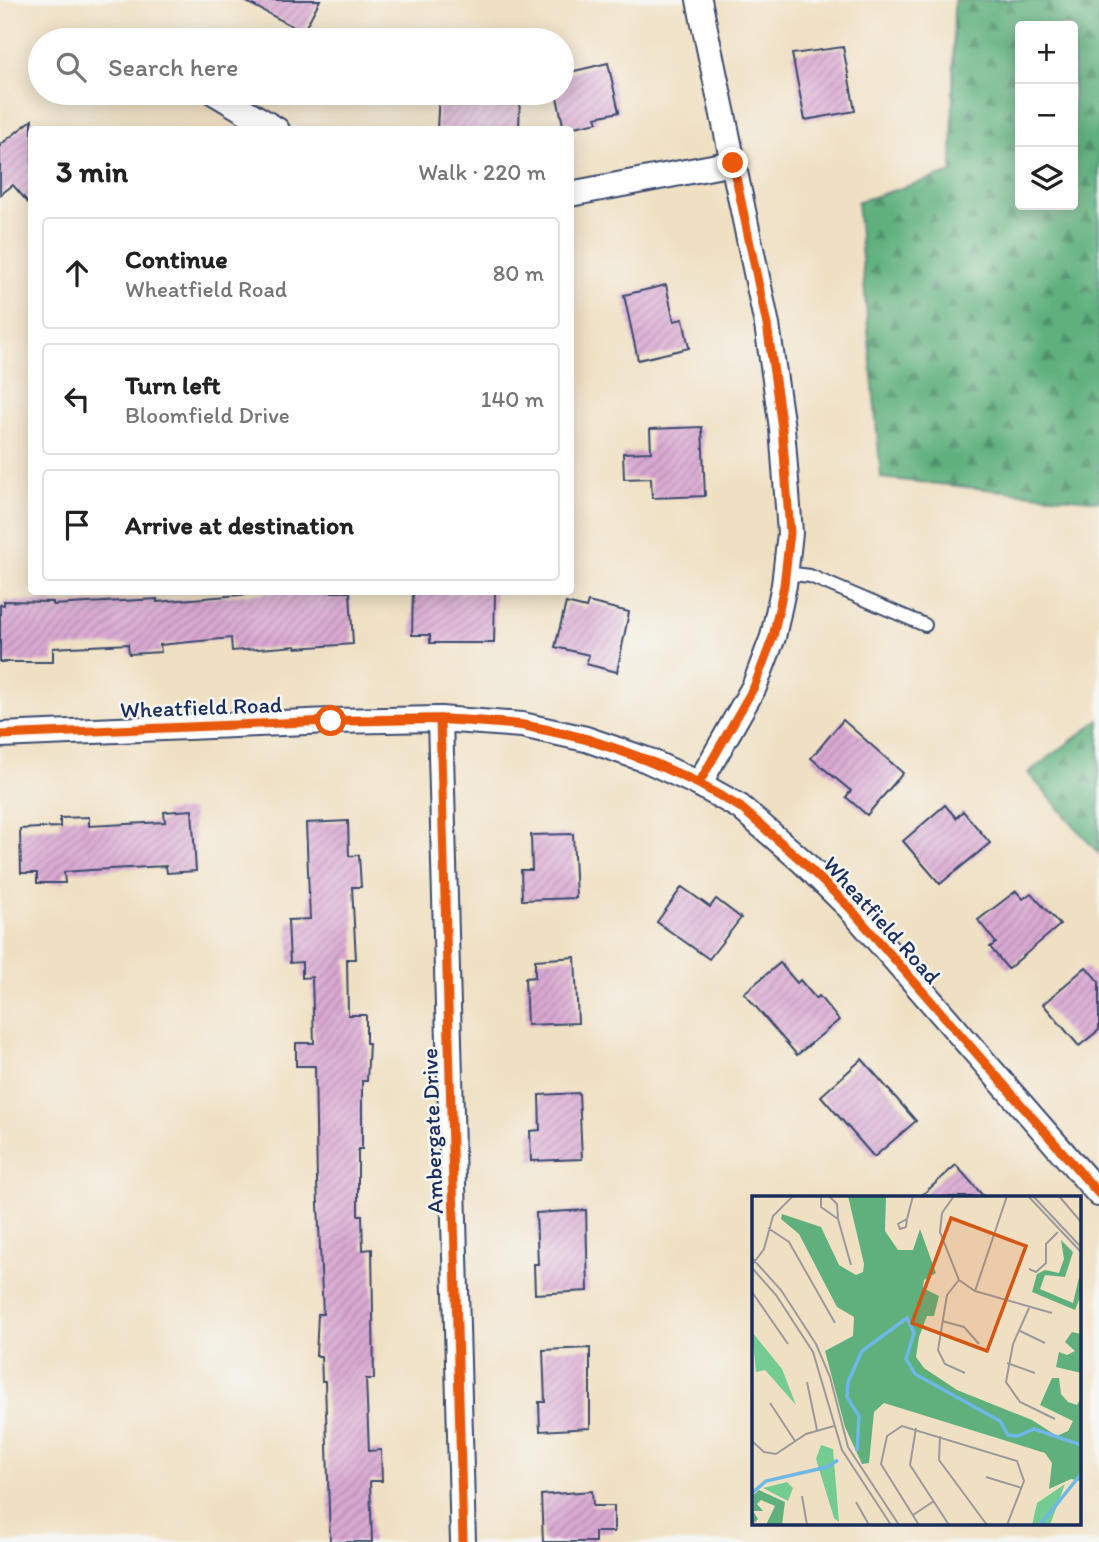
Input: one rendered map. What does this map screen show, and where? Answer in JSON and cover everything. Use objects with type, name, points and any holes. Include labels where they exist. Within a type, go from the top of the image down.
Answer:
[{"type":"street","points":[[699,0],[767,325],[782,428],[790,533],[786,573],[773,637],[754,687],[699,783]]},
{"type":"street","points":[[235,105],[270,126]]},
{"type":"street","points":[[574,193],[733,163]]},
{"type":"street","name":"Wheatfield Road","points":[[0,735],[440,719],[522,725],[586,738],[647,760],[699,783],[740,807],[802,861],[849,907],[1099,1194]]},
{"type":"street","name":"Ambergate Drive","points":[[440,719],[463,1542]]},
{"type":"lane","points":[[786,573],[810,576],[925,625]]},
{"type":"green space","points":[[954,0],[1099,0],[1099,501],[881,478],[857,202],[952,172]]},
{"type":"green space","points":[[1099,720],[1099,854],[1028,773]]},
{"type":"building","points":[[243,0],[320,0],[305,28],[296,28]]},
{"type":"building","points":[[843,47],[855,111],[805,120],[792,54]]},
{"type":"building","points":[[608,63],[619,112],[596,117],[598,122],[574,127],[563,126],[559,105],[574,105],[574,71]]},
{"type":"building","points":[[438,105],[520,105],[519,126],[437,126]]},
{"type":"building","points":[[32,120],[32,126],[28,126],[28,202],[13,185],[0,195],[0,145]]},
{"type":"building","points":[[666,285],[674,321],[683,319],[689,348],[638,360],[624,295]]},
{"type":"building","points":[[702,427],[705,496],[652,498],[651,478],[624,479],[623,453],[651,452],[650,429]]},
{"type":"building","points":[[240,595],[350,595],[353,644],[232,651],[231,638],[160,645],[161,652],[129,654],[128,644],[53,648],[53,662],[0,662],[0,605],[4,605],[4,601],[53,602],[53,605],[157,599],[157,602]]},
{"type":"building","points":[[413,595],[495,595],[494,643],[430,643],[430,635],[412,635]]},
{"type":"building","points":[[588,602],[629,612],[617,672],[586,664],[589,655],[555,647],[566,603],[586,608]]},
{"type":"building","points":[[843,720],[903,773],[867,815],[846,797],[851,791],[811,758]]},
{"type":"building","points":[[945,805],[956,818],[963,811],[990,843],[940,884],[903,841]]},
{"type":"building","points":[[192,810],[196,871],[167,873],[166,866],[64,872],[65,883],[37,883],[37,873],[21,873],[20,829],[60,827],[60,818],[89,817],[89,826],[165,822],[164,812]]},
{"type":"building","points":[[348,821],[349,856],[359,855],[361,887],[352,887],[356,959],[347,959],[348,1015],[366,1015],[366,1043],[369,1043],[367,1081],[362,1081],[358,1215],[362,1215],[363,1250],[372,1249],[374,1379],[366,1379],[369,1451],[381,1450],[382,1481],[370,1481],[372,1542],[330,1542],[325,1381],[322,1381],[321,1356],[316,1356],[318,1314],[323,1314],[315,1066],[296,1066],[296,1043],[314,1043],[312,977],[302,978],[302,962],[290,963],[288,920],[310,919],[306,823]]},
{"type":"building","points":[[573,834],[576,898],[522,900],[521,870],[532,870],[531,835]]},
{"type":"building","points":[[682,887],[710,907],[716,899],[741,918],[709,959],[657,922]]},
{"type":"building","points":[[1016,891],[1023,899],[1031,893],[1060,925],[1008,969],[990,947],[996,943],[978,920]]},
{"type":"building","points":[[575,957],[578,1023],[527,1025],[525,978],[535,977],[535,960]]},
{"type":"building","points":[[780,963],[797,983],[800,980],[816,999],[819,996],[839,1020],[797,1055],[744,993]]},
{"type":"building","points":[[1086,967],[1099,982],[1099,1030],[1079,1046],[1043,1004]]},
{"type":"building","points":[[862,1059],[916,1121],[874,1157],[821,1096]]},
{"type":"building","points":[[579,1093],[582,1159],[531,1161],[530,1131],[540,1130],[539,1095]]},
{"type":"building","points":[[956,1165],[983,1196],[921,1196]]},
{"type":"building","points":[[586,1210],[588,1291],[535,1294],[534,1264],[538,1264],[536,1213]]},
{"type":"building","points":[[590,1348],[590,1428],[540,1431],[539,1402],[545,1402],[543,1350]]},
{"type":"building","points":[[592,1491],[593,1506],[614,1506],[614,1532],[595,1532],[595,1542],[543,1542],[541,1495]]},
{"type":"cycle path","points":[[440,719],[463,1542]]},
{"type":"cycle path","points":[[0,735],[440,719],[522,725],[586,739],[647,760],[740,807],[802,861],[849,907],[1099,1194]]},
{"type":"route","points":[[331,721],[440,719],[522,725],[586,738],[647,760],[699,783],[754,687],[773,637],[784,585],[790,533],[782,428],[767,325],[733,163]]}]
